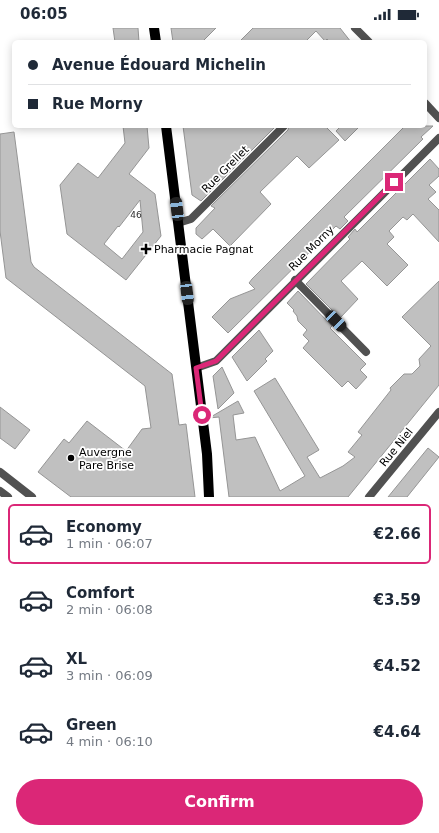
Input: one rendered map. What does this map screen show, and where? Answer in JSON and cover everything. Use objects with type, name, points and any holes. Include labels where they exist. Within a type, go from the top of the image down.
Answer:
[{"type":"main road","points":[[154,28],[156,40]]},
{"type":"main road","points":[[166,128],[207,454],[209,497]]},
{"type":"street","points":[[355,28],[366,40]]},
{"type":"street","points":[[427,105],[439,118]]},
{"type":"street","name":"Rue Grellet","points":[[178,222],[191,219],[282,128]]},
{"type":"street","name":"Rue Morny","points":[[196,368],[216,361],[295,280],[439,138]]},
{"type":"street","points":[[295,280],[366,352]]},
{"type":"street","name":"Rue Niel","points":[[369,497],[439,412]]},
{"type":"street","points":[[0,472],[32,497]]},
{"type":"street","points":[[0,491],[8,497]]},
{"type":"building","points":[[113,28],[138,28],[139,40],[115,40]]},
{"type":"building","points":[[171,28],[216,28],[204,40],[173,40]]},
{"type":"building","points":[[253,28],[340,28],[349,40],[324,40],[316,31],[307,40],[241,40]]},
{"type":"building","points":[[427,126],[433,126],[421,137],[423,139],[344,217],[348,221],[340,229],[336,226],[228,333],[212,317],[230,299],[255,289],[249,283],[403,128],[427,128]]},
{"type":"building","points":[[123,128],[147,128],[149,148],[129,174],[155,194],[161,236],[126,280],[67,234],[60,185],[78,163],[98,178],[125,143]],"holes":[[[140,200],[143,232],[122,259],[104,244]]]},
{"type":"building","points":[[183,128],[274,128],[201,201],[192,195]]},
{"type":"building","points":[[288,128],[327,128],[339,140],[309,168],[297,156],[260,192],[271,204],[230,246],[213,229],[202,239],[196,234],[196,228],[215,208],[211,206]]},
{"type":"building","points":[[339,128],[358,128],[345,141],[336,131]]},
{"type":"building","points":[[14,132],[31,262],[34,267],[172,374],[179,425],[186,424],[195,497],[71,497],[38,472],[64,439],[69,443],[87,421],[126,451],[142,429],[151,428],[145,386],[6,278],[0,231],[0,134]]},
{"type":"building","points":[[430,159],[439,169],[439,176],[429,185],[436,192],[428,199],[439,210],[439,242],[413,214],[407,220],[403,217],[389,231],[394,237],[387,244],[408,265],[387,286],[362,261],[341,281],[358,299],[340,318],[306,284],[350,239],[348,237],[355,229],[357,232]]},
{"type":"building","points":[[439,281],[439,385],[348,497],[229,497],[219,417],[209,418],[238,401],[244,413],[233,415],[236,440],[255,437],[280,491],[305,476],[254,391],[275,378],[319,450],[307,457],[320,478],[343,466],[355,457],[348,452],[362,435],[358,432],[391,390],[390,388],[404,374],[412,374],[420,366],[419,359],[431,346],[402,317]]},
{"type":"building","points":[[298,291],[332,326],[330,328],[366,364],[360,370],[367,377],[356,389],[348,381],[342,387],[303,348],[309,341],[303,335],[307,330],[298,321],[297,316],[293,311],[294,310],[287,303]]},
{"type":"building","points":[[259,330],[273,351],[265,359],[267,361],[247,381],[232,357]]},
{"type":"building","points":[[222,367],[234,393],[218,409],[213,376]]},
{"type":"building","points":[[0,407],[30,430],[15,449],[0,438]]},
{"type":"building","points":[[428,448],[439,457],[407,497],[388,497]]},
{"type":"place","name":"Pharmacie Pagnat","points":[[146,249]]},
{"type":"place","name":"Auvergne Pare Brise","points":[[71,458]]},
{"type":"route","points":[[202,415],[196,368],[216,361],[394,182]]}]
